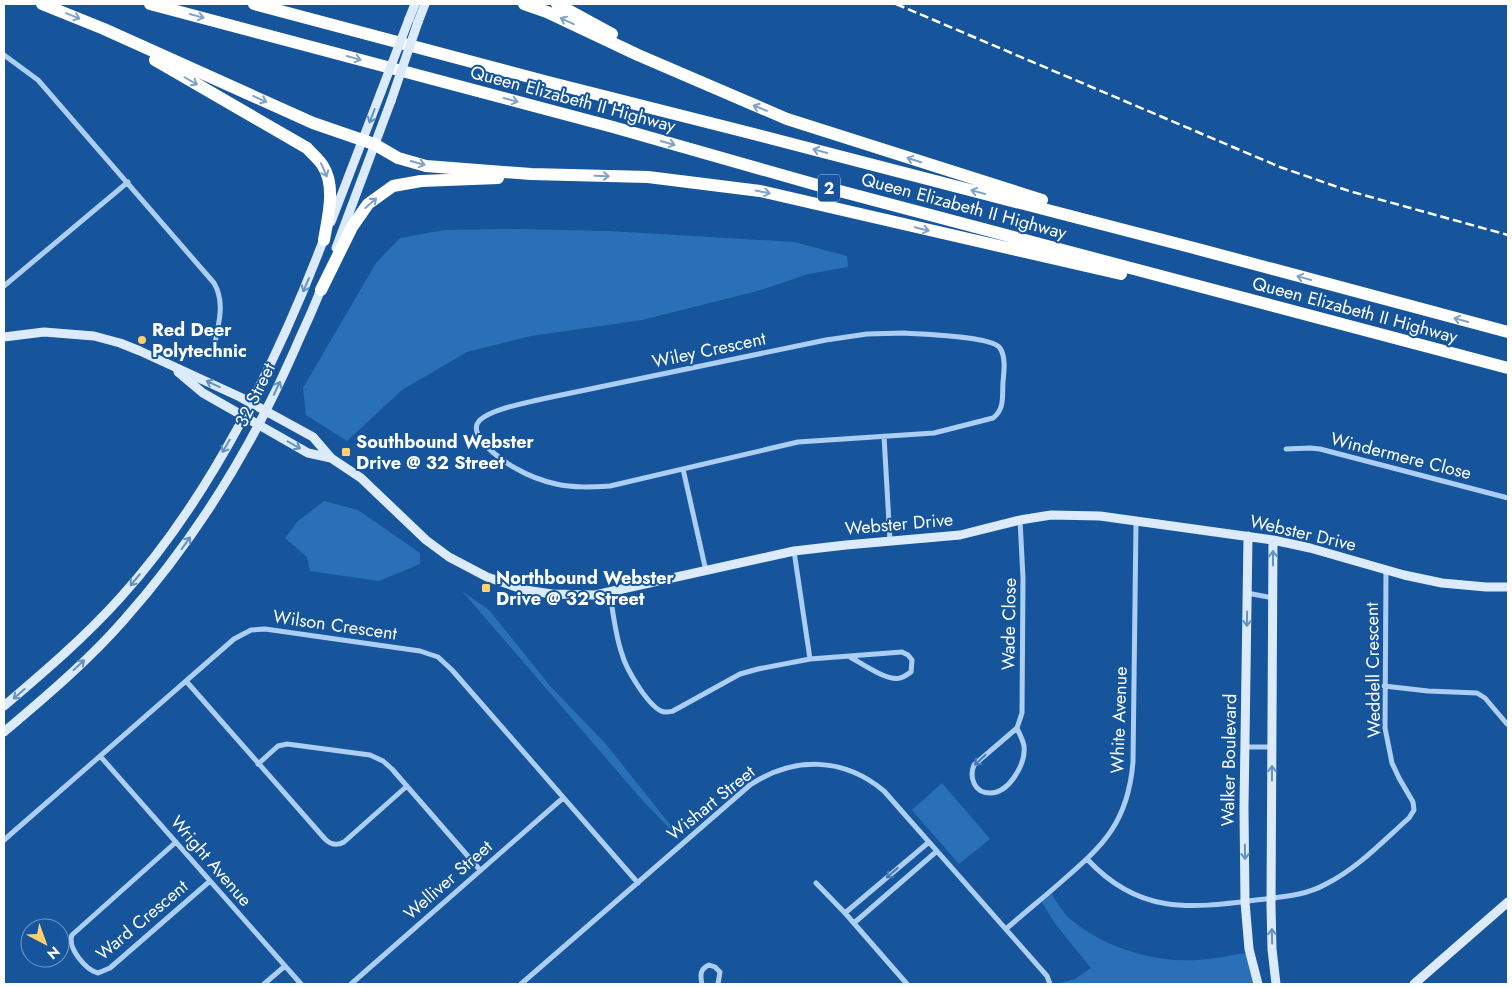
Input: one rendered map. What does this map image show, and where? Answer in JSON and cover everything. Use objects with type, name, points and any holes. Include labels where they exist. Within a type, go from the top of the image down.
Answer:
[{"type":"highway","points":[[42,4],[104,29],[313,124],[368,142],[398,158],[426,166],[553,175],[648,177],[760,191],[1190,291],[1258,302]]},
{"type":"highway","name":"Queen Elizabeth II Highway","points":[[150,4],[604,124],[816,185],[1508,368]]},
{"type":"highway","name":"Queen Elizabeth II Highway","points":[[254,4],[548,82],[765,136],[1194,248],[1508,332]]},
{"type":"highway","points":[[524,4],[547,12],[691,78],[787,119],[1194,248]]},
{"type":"highway","points":[[557,4],[691,78]]},
{"type":"highway","points":[[104,29],[307,148],[324,167],[328,182],[331,200],[324,240]]},
{"type":"highway","points":[[320,290],[352,227],[368,204],[393,186],[421,181],[553,175]]},
{"type":"street","name":"32 Street","points":[[4,706],[97,622],[145,569],[197,495],[244,416],[307,284],[324,240],[368,142],[390,101],[414,20],[414,4]]},
{"type":"street","name":"32 Street","points":[[4,732],[97,648],[146,595],[203,520],[220,494],[266,411],[320,290],[368,142],[381,92],[414,20],[425,4]]},
{"type":"street","points":[[4,56],[38,80],[214,283],[219,293],[221,307],[215,343]]},
{"type":"street","points":[[4,286],[128,182]]},
{"type":"street","points":[[4,338],[44,332],[94,336],[120,343],[173,368]]},
{"type":"street","name":"Wiley Crescent","points":[[867,334],[926,334],[997,344],[1001,350],[1004,363],[1002,405],[995,416],[934,433],[884,436],[798,442],[610,486],[579,487],[535,478],[515,469],[479,439],[476,432],[477,425],[481,420],[503,409],[542,399],[826,340],[867,334]]},
{"type":"street","name":"Webster Drive","points":[[173,368],[251,402],[313,437],[331,458],[361,478],[426,540],[449,557],[478,573],[502,583],[537,592],[574,596],[610,592],[794,551],[846,544],[960,535],[1020,520],[1051,515],[1100,516],[1248,536],[1310,548],[1442,584],[1486,587],[1508,586]]},
{"type":"street","name":"Webster Drive","points":[[173,368],[203,393],[308,453],[331,458]]},
{"type":"street","points":[[884,436],[890,541]]},
{"type":"street","name":"Windermere Close","points":[[1286,448],[1320,449],[1508,498]]},
{"type":"street","points":[[683,469],[706,571]]},
{"type":"street","name":"Wade Close","points":[[1017,728],[1024,745],[1024,756],[1020,770],[1015,777],[999,790],[990,793],[982,791],[974,785],[972,779],[971,772],[974,765],[1017,728],[1022,713],[1023,578],[1020,520]]},
{"type":"street","name":"White Avenue","points":[[1006,929],[1102,844],[1115,826],[1125,805],[1132,775],[1136,521]]},
{"type":"street","name":"Walker Boulevard","points":[[1248,536],[1244,808],[1245,902],[1249,949],[1258,984]]},
{"type":"street","points":[[1273,540],[1271,898],[1272,949],[1276,984]]},
{"type":"street","points":[[794,551],[810,659]]},
{"type":"street","name":"Weddell Crescent","points":[[1087,859],[1118,886],[1129,892],[1153,901],[1172,905],[1194,906],[1245,902],[1296,895],[1328,884],[1359,863],[1414,813],[1413,802],[1395,769],[1386,742],[1384,710],[1386,570]]},
{"type":"street","points":[[610,592],[617,638],[622,656],[648,699],[666,713],[740,674],[810,659],[902,652],[912,660],[910,672],[900,679],[878,672],[850,656]]},
{"type":"street","points":[[1247,593],[1273,598]]},
{"type":"street","name":"Wilson Crescent","points":[[4,840],[234,639],[245,632],[258,628],[427,652],[443,661],[638,883]]},
{"type":"street","points":[[186,681],[325,839],[335,844],[344,842],[407,786]]},
{"type":"street","points":[[1384,686],[1428,691],[1477,693],[1485,698],[1507,724]]},
{"type":"street","points":[[258,764],[278,746],[287,744],[370,755],[383,761],[480,870]]},
{"type":"street","points":[[1246,747],[1272,747]]},
{"type":"street","name":"Wright Avenue","points":[[100,756],[300,984]]},
{"type":"street","name":"Wishart Street","points":[[521,984],[750,785],[778,770],[800,765],[835,766],[856,773],[890,797],[1047,976],[1050,984]]},
{"type":"street","name":"Welliver Street","points":[[350,984],[563,798]]},
{"type":"street","name":"Ward Crescent","points":[[176,842],[72,935],[70,940],[72,949],[89,968],[98,973],[110,968],[210,881]]},
{"type":"street","points":[[845,914],[929,842]]},
{"type":"street","points":[[854,923],[937,851]]},
{"type":"street","points":[[816,883],[907,984]]},
{"type":"street","points":[[1414,984],[1508,902]]},
{"type":"street","points":[[702,984],[700,976],[702,969],[709,965],[715,967],[720,972],[718,984]]},
{"type":"street","points":[[264,984],[285,966]]},
{"type":"shaded area","points":[[445,230],[609,231],[794,242],[847,256],[848,267],[808,274],[761,290],[642,320],[531,336],[467,352],[402,390],[347,441],[306,415],[303,388],[376,263],[400,238]]},
{"type":"shaded area","points":[[324,501],[358,510],[420,553],[420,564],[379,581],[310,571],[307,557],[285,538],[298,521]]},
{"type":"shaded area","points":[[462,591],[489,610],[551,687],[605,743],[676,832],[674,833],[643,801]]},
{"type":"shaded area","points":[[942,783],[990,839],[959,864],[912,810]]},
{"type":"shaded area","points":[[1051,893],[1066,915],[1082,928],[1113,945],[1129,951],[1164,959],[1181,960],[1248,953],[1254,984],[1057,984],[1075,979],[1091,968],[1056,925],[1041,901]]},
{"type":"railway","points":[[896,4],[1280,167],[1349,191],[1508,235]]},
{"type":"place","name":"Red Deer Polytechnic","points":[[142,340]]},
{"type":"place","name":"Southbound Webster Drive @ 32 Street","points":[[346,452]]},
{"type":"place","name":"Northbound Webster Drive @ 32 Street","points":[[486,588]]}]
